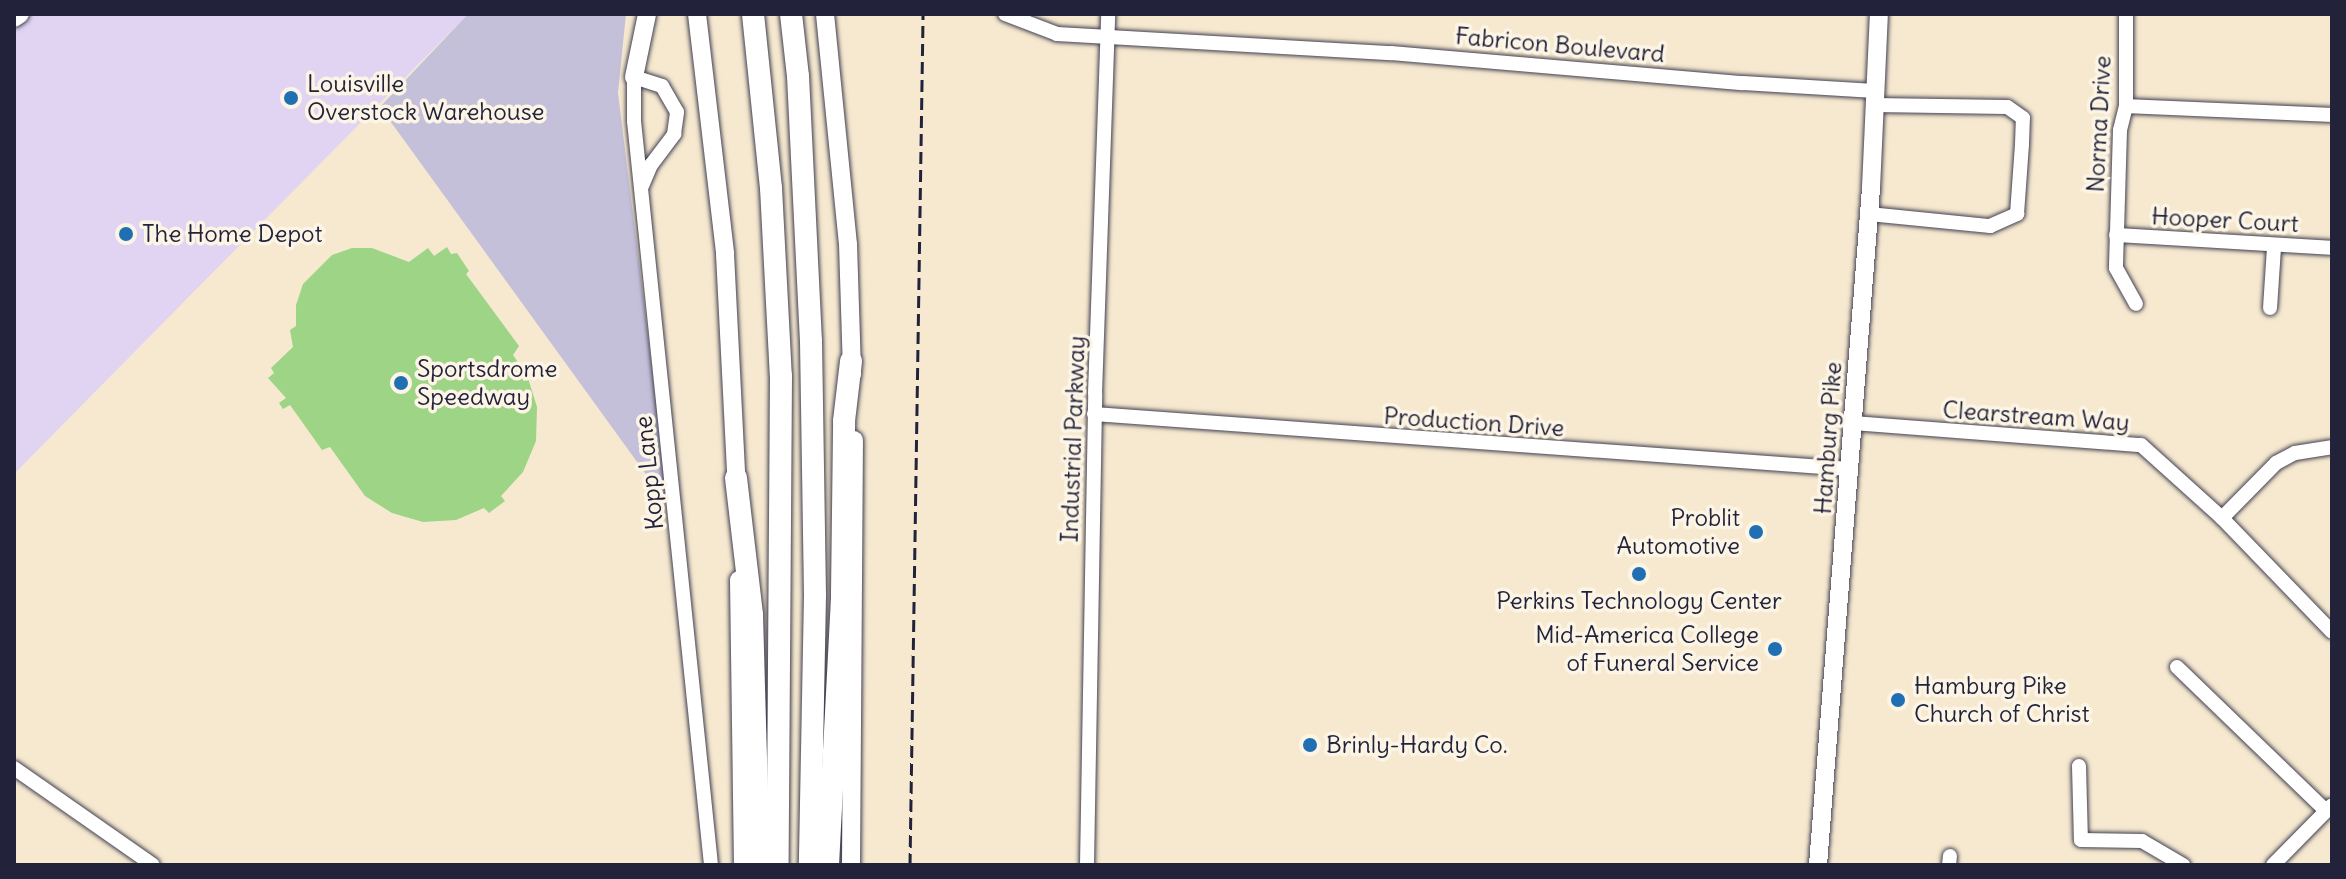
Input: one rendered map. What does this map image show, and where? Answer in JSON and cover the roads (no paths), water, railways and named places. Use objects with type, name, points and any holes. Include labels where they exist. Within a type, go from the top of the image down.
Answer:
[{"type":"highway","points":[[753,14],[771,188],[781,376],[778,865]]},
{"type":"highway","points":[[791,14],[798,76],[812,357],[815,595],[810,865]]},
{"type":"highway","points":[[828,865],[842,594],[844,421],[851,361]]},
{"type":"highway","points":[[736,478],[752,615],[759,865]]},
{"type":"main road","points":[[14,18],[20,14]]},
{"type":"main road","points":[[634,77],[647,14]]},
{"type":"main road","points":[[697,14],[725,254],[736,478],[743,865]]},
{"type":"main road","points":[[825,14],[848,244],[856,504],[851,865]]},
{"type":"main road","name":"Hamburg Pike","points":[[1818,865],[1869,214],[1879,14]]},
{"type":"street","name":"Fabricon Boulevard","points":[[1005,14],[1057,34],[1108,34],[2007,107],[2023,118],[2017,214],[1990,226],[1869,214]]},
{"type":"street","name":"Industrial Parkway","points":[[1087,865],[1094,414],[1108,14]]},
{"type":"street","name":"Norma Drive","points":[[2126,14],[2126,106],[2120,130],[2116,268],[2136,304]]},
{"type":"street","name":"Kopp Lane","points":[[634,77],[634,121],[711,865]]},
{"type":"street","points":[[634,77],[662,86],[677,112],[674,134],[651,165],[642,186]]},
{"type":"street","points":[[2126,106],[2332,115]]},
{"type":"street","name":"Hooper Court","points":[[2116,235],[2274,247],[2332,248]]},
{"type":"street","points":[[2270,308],[2274,247]]},
{"type":"street","name":"Production Drive","points":[[1094,414],[1850,469]]},
{"type":"street","name":"Clearstream Way","points":[[1853,423],[2141,445],[2222,518],[2332,632]]},
{"type":"street","points":[[2222,518],[2276,463],[2295,453],[2332,447]]},
{"type":"street","points":[[2177,667],[2329,808],[2273,865]]},
{"type":"street","points":[[2079,766],[2081,840],[2142,841],[2183,865]]},
{"type":"street","points":[[14,768],[153,865]]},
{"type":"railway","points":[[910,865],[923,14]]},
{"type":"place","name":"Louisville Overstock Warehouse","points":[[291,98]]},
{"type":"place","name":"The Home Depot","points":[[126,234]]},
{"type":"place","name":"Sportsdrome Speedway","points":[[401,383]]},
{"type":"place","name":"Problit Automotive","points":[[1756,532]]},
{"type":"place","name":"Perkins Technology Center","points":[[1639,574]]},
{"type":"place","name":"Mid-America College of Funeral Service","points":[[1775,649]]},
{"type":"place","name":"Hamburg Pike Church of Christ","points":[[1898,700]]},
{"type":"place","name":"Brinly-Hardy Co.","points":[[1310,745]]}]
